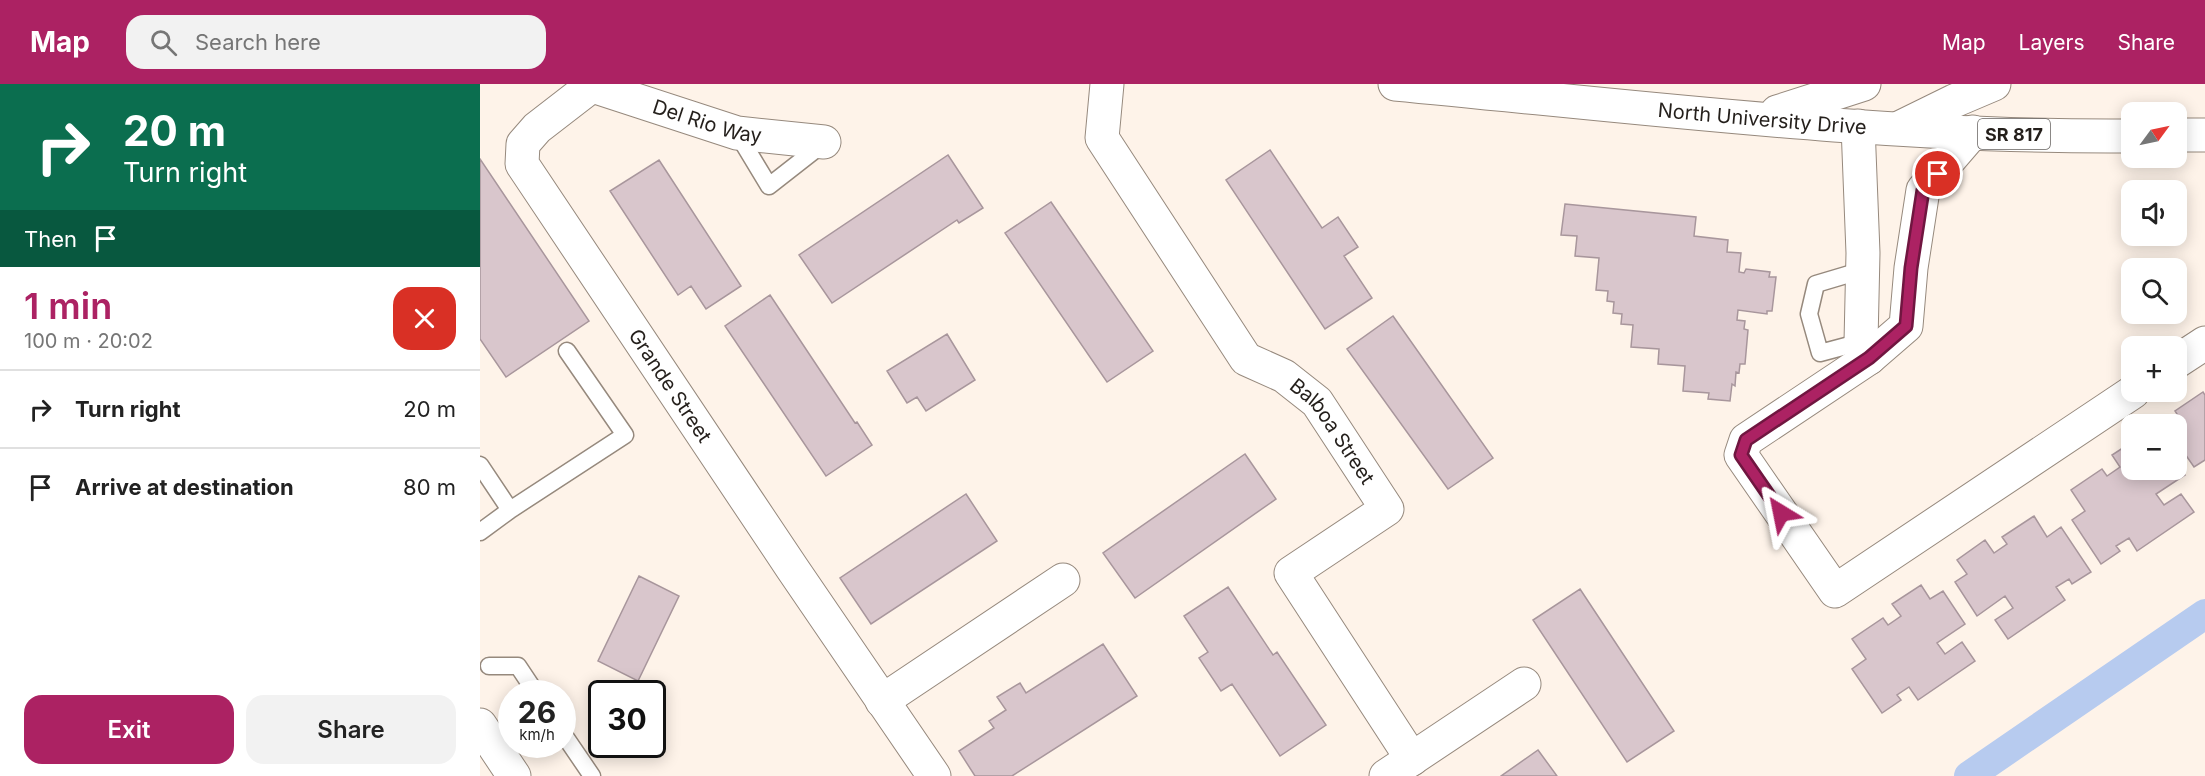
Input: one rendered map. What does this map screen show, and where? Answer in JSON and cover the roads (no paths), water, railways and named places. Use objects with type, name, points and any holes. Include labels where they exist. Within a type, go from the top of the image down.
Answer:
[{"type":"street","name":"Balboa Street","points":[[1107,84],[1102,138],[1246,359],[1284,376],[1317,402],[1387,509],[1291,573],[1399,767]]},
{"type":"street","name":"North University Drive","points":[[1395,84],[1898,129],[2121,136]]},
{"type":"street","points":[[1758,118],[1864,84]]},
{"type":"street","points":[[1898,129],[1954,101],[1995,84]]},
{"type":"street","name":"Del Rio Way","points":[[593,85],[737,133],[824,142]]},
{"type":"street","name":"Grande Street","points":[[593,85],[537,128],[523,144],[522,164],[934,776]]},
{"type":"street","points":[[1858,126],[1865,350]]},
{"type":"street","points":[[1973,132],[1923,190],[1911,268],[1906,326],[1865,350],[1746,440],[1741,455],[1835,591],[2121,400]]},
{"type":"street","points":[[2187,135],[2205,135]]},
{"type":"street","points":[[2187,355],[2205,343]]},
{"type":"street","points":[[882,701],[1063,580]]},
{"type":"street","points":[[1399,767],[1524,684]]},
{"type":"street","points":[[480,725],[502,772]]},
{"type":"lane","points":[[737,133],[769,186],[824,142]]},
{"type":"lane","points":[[1863,270],[1816,284],[1809,314],[1820,353],[1865,350]]},
{"type":"lane","points":[[480,532],[626,435],[567,351]]},
{"type":"lane","points":[[480,465],[510,510]]},
{"type":"lane","points":[[489,666],[518,666],[527,680]]},
{"type":"lane","points":[[576,753],[592,776]]},
{"type":"waterway","points":[[1969,776],[2205,614]]}]
